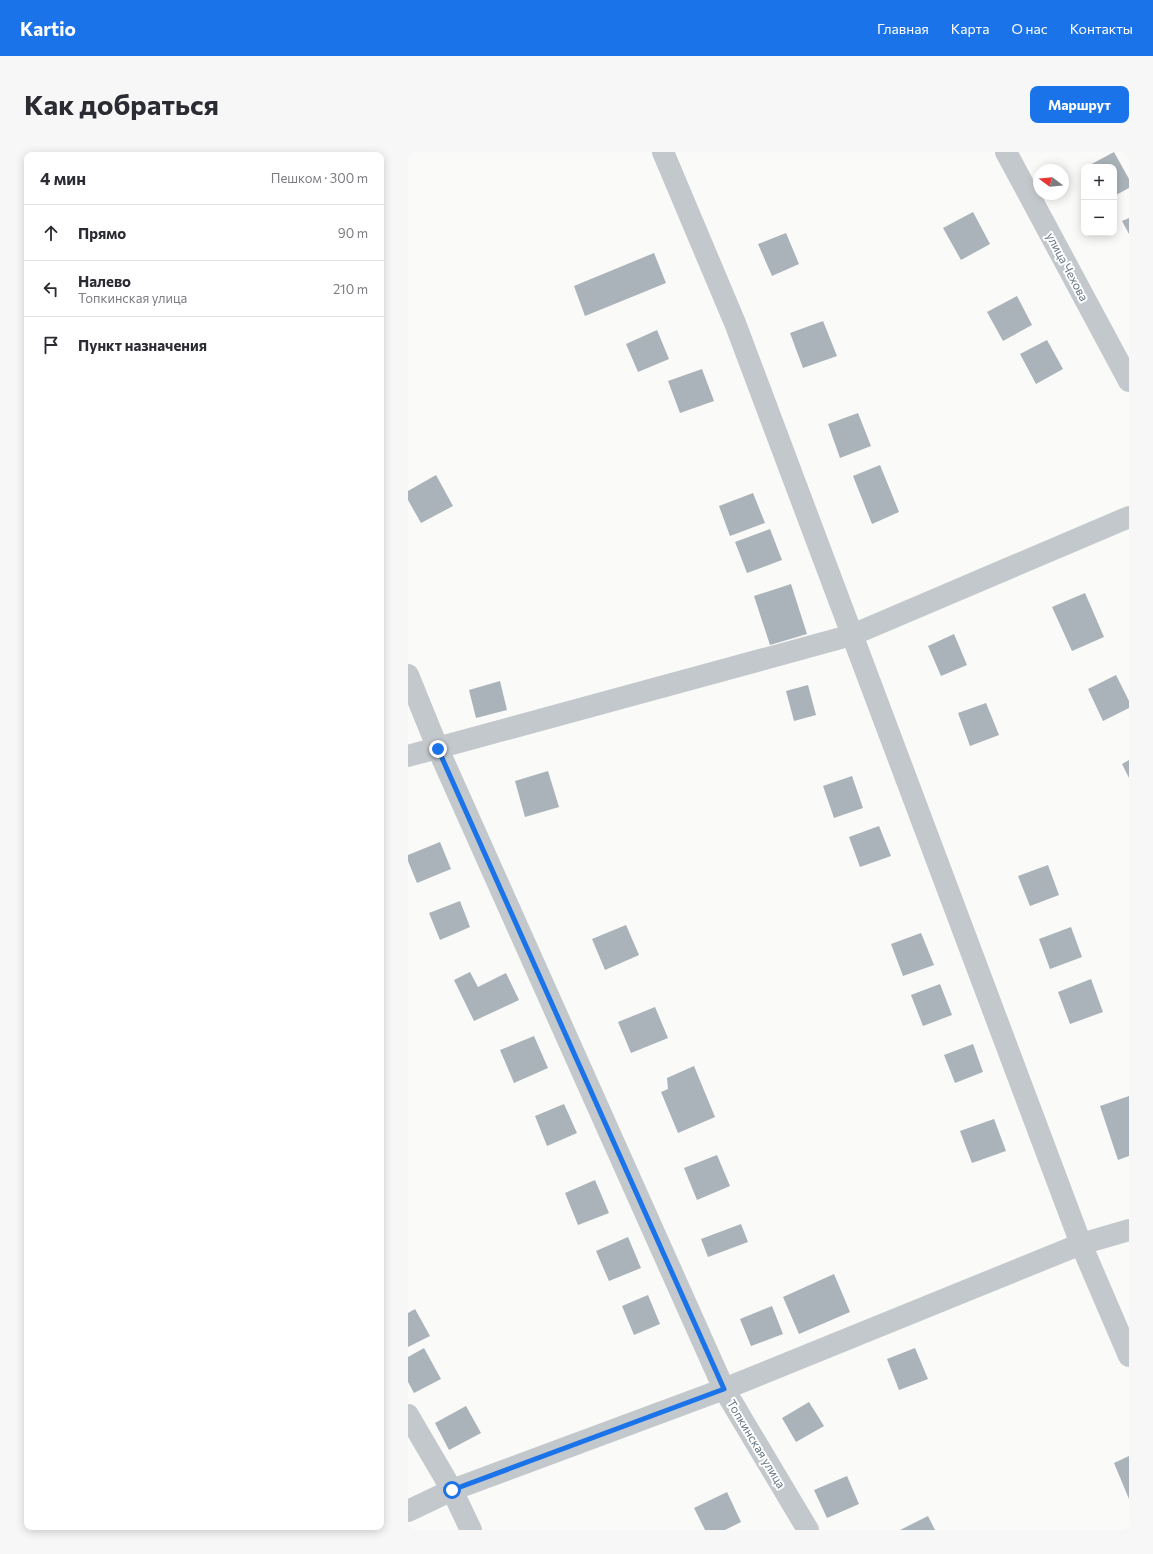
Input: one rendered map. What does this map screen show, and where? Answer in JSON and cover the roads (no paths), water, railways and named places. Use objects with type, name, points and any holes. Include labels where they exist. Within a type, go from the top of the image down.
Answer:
[{"type":"street","points":[[663,152],[735,323],[1081,1244],[1129,1356]]},
{"type":"street","name":"улица Чехова","points":[[1006,152],[1129,381]]},
{"type":"street","points":[[408,756],[852,635],[1129,517]]},
{"type":"street","name":"Топкинская улица","points":[[408,675],[438,749],[724,1389],[808,1530]]},
{"type":"street","points":[[408,1512],[452,1490],[724,1389],[1081,1244],[1129,1230]]},
{"type":"street","points":[[408,1415],[452,1490],[471,1530]]}]
